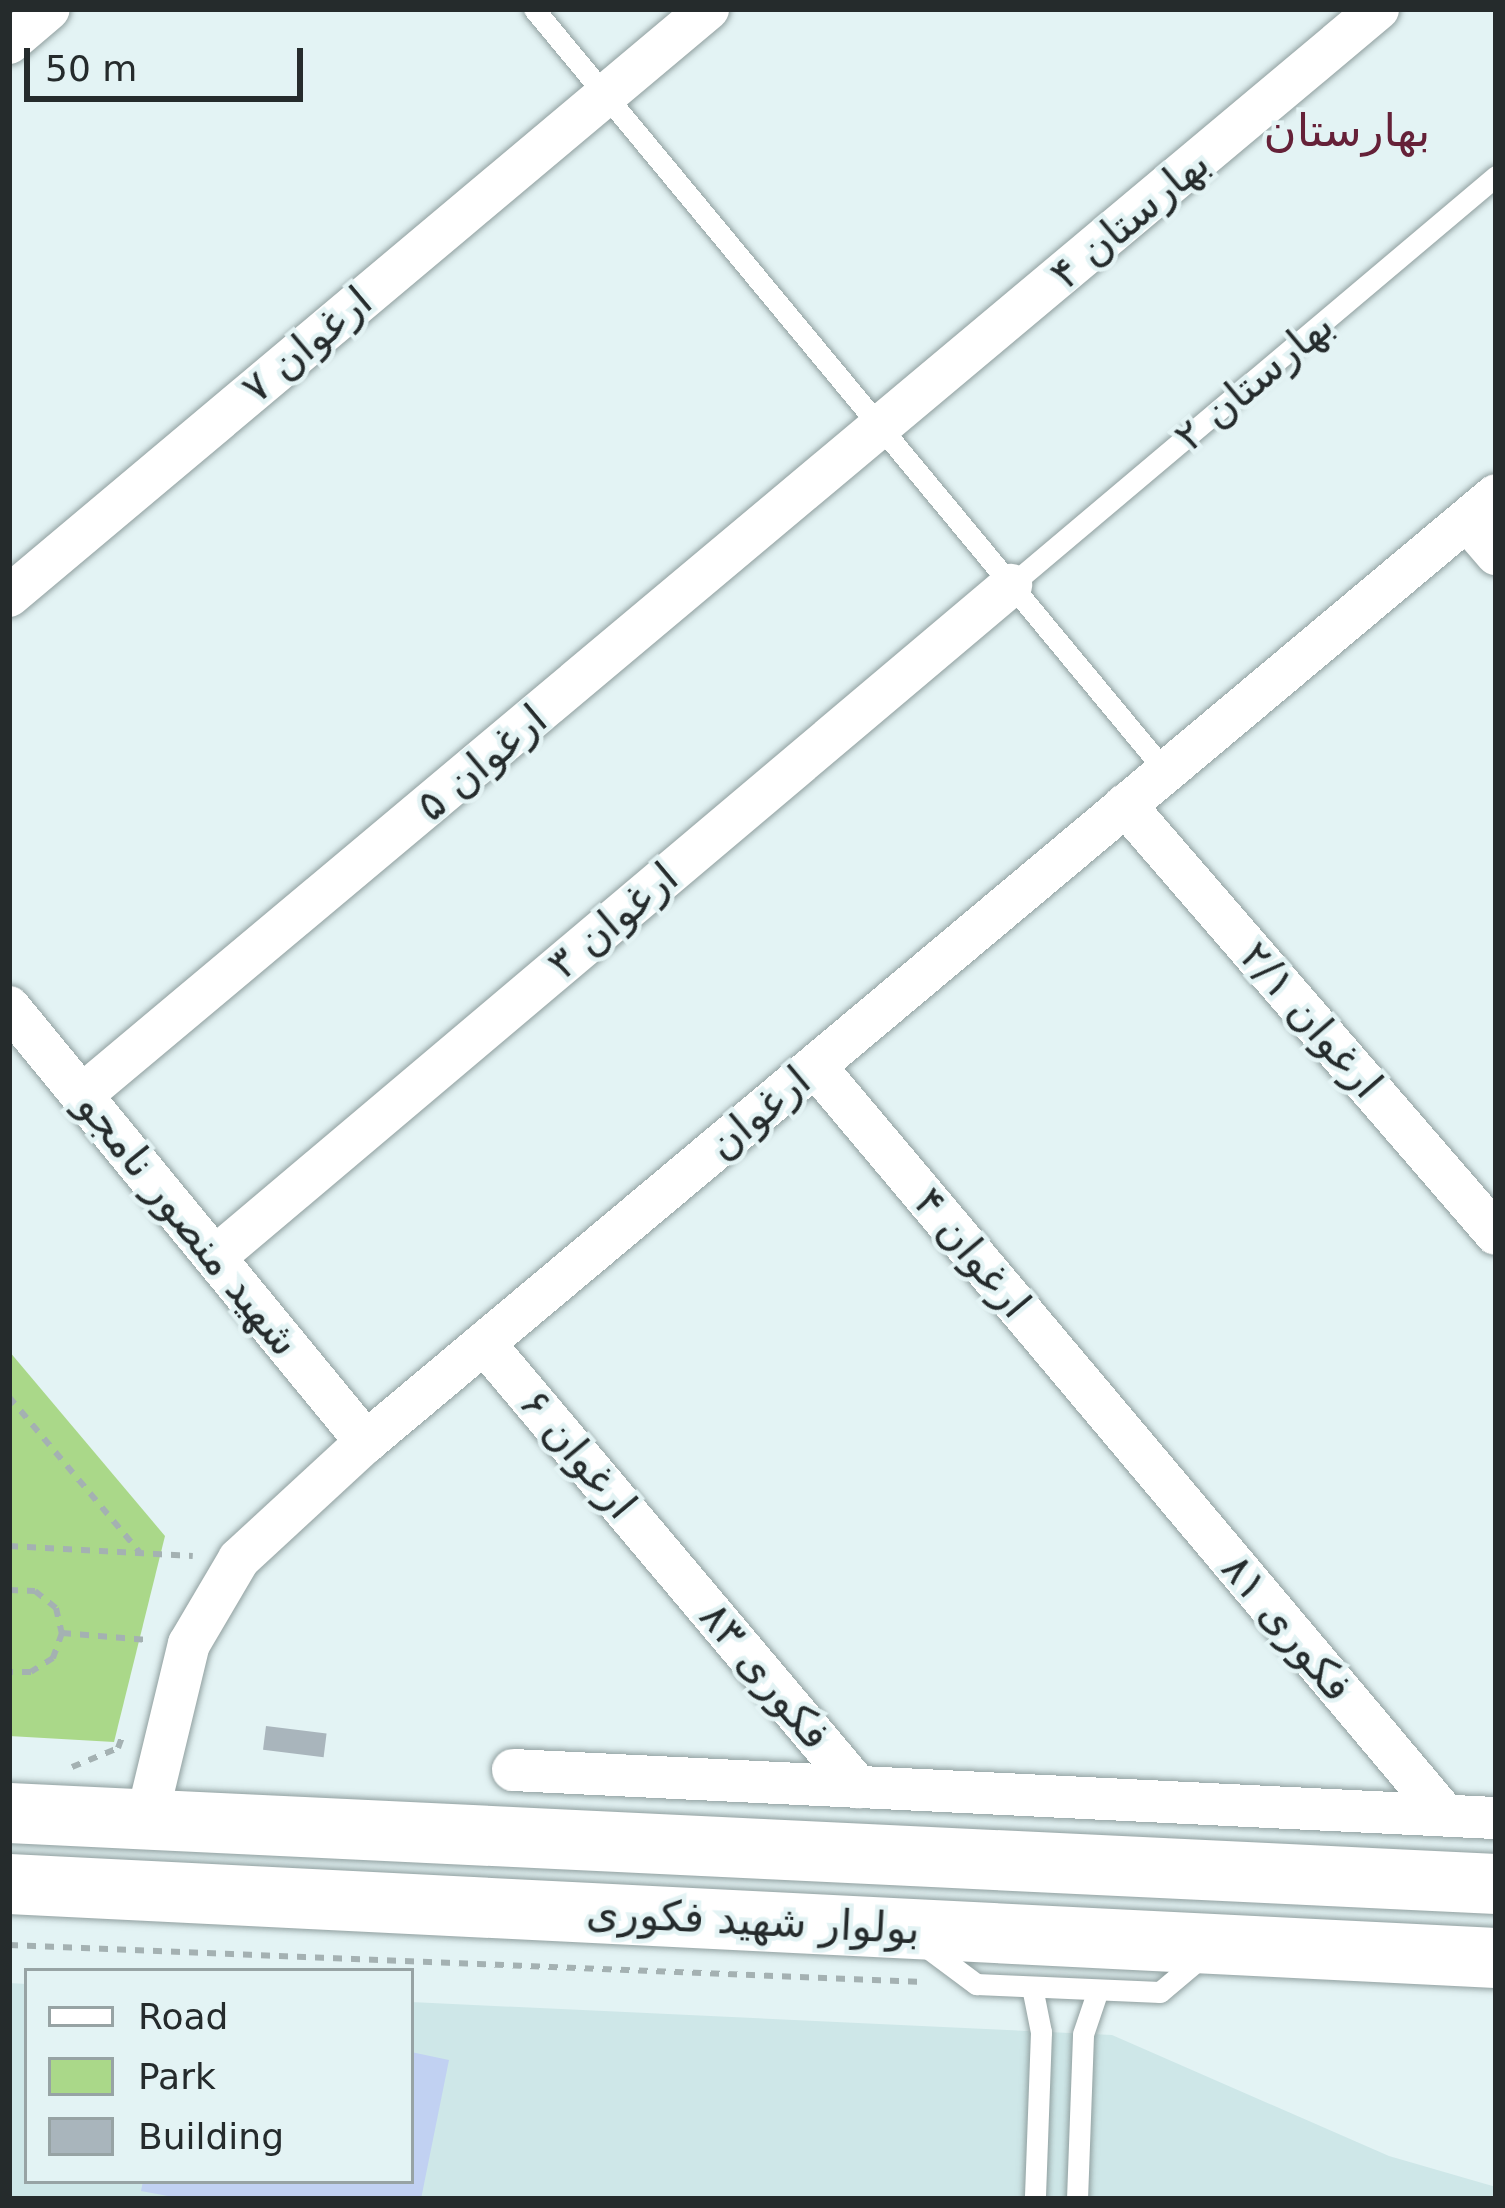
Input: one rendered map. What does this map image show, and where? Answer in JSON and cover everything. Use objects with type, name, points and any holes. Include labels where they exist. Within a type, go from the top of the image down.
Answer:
[{"type":"main road","name":"بولوار شهید فکوری","points":[[9,1813],[1496,1884]]},
{"type":"main road","name":"بولوار شهید فکوری","points":[[9,1884],[1496,1958]]},
{"type":"street","points":[[9,43],[50,9]]},
{"type":"street","name":"ارغوان ۷","points":[[9,596],[708,9]]},
{"type":"street","name":"بهارستان ۴","points":[[882,430],[1378,9]]},
{"type":"street","name":"ارغوان ۵","points":[[82,1095],[882,430]]},
{"type":"street","points":[[1481,508],[1496,554]]},
{"type":"street","name":"ارغوان","points":[[147,1817],[189,1644],[238,1559],[366,1442],[1481,508]]},
{"type":"street","name":"ارغوان ۳","points":[[214,1257],[1011,585]]},
{"type":"street","name":"ارغوان ۲/۱","points":[[1126,805],[1496,1234]]},
{"type":"street","name":"شهید منصور نامجو","points":[[9,1007],[366,1442]]},
{"type":"street","name":"ارغوان ۴","points":[[814,1066],[1129,1440]]},
{"type":"street","name":"ارغوان ۶","points":[[484,1343],[672,1565]]},
{"type":"street","name":"فکوری ۸۱","points":[[1129,1440],[1445,1815]]},
{"type":"street","name":"فکوری ۸۳","points":[[672,1565],[858,1787]]},
{"type":"street","points":[[513,1770],[1496,1818]]},
{"type":"lane","points":[[534,9],[1166,772]]},
{"type":"lane","name":"بهارستان ۲","points":[[1011,585],[1496,176]]},
{"type":"lane","points":[[901,1928],[976,1984],[1032,1987],[1160,1992],[1217,1944]]},
{"type":"lane","points":[[1032,1987],[1041,2032],[1035,2199]]},
{"type":"lane","points":[[1077,2199],[1083,2034],[1098,1990]]},
{"type":"lane","points":[[1039,2107],[1081,2108]]},
{"type":"path","points":[[9,1397],[141,1553]]},
{"type":"path","points":[[9,1546],[238,1559]]},
{"type":"path","points":[[182,1577],[190,1556]]},
{"type":"path","points":[[9,1590],[45,1599],[62,1633],[53,1658],[31,1672],[9,1672]]},
{"type":"path","points":[[62,1633],[189,1644]]},
{"type":"path","points":[[67,1769],[118,1748],[126,1726]]},
{"type":"path","points":[[9,1945],[976,1984]]},
{"type":"shaded area","points":[[9,1983],[24,1984],[24,2184],[414,2184],[414,2002],[1112,2035],[1389,2156],[1496,2187],[1496,2199],[9,2199]]},
{"type":"green space","points":[[9,1351],[165,1536],[114,1742],[9,1736]]},
{"type":"water","points":[[414,2053],[449,2060],[421,2199],[184,2199],[141,2191],[142,2184],[414,2184]]},
{"type":"building","points":[[266,1726],[327,1733],[324,1757],[263,1750]]},
{"type":"district","name":"بهارستان","points":[[1347,131]]}]
